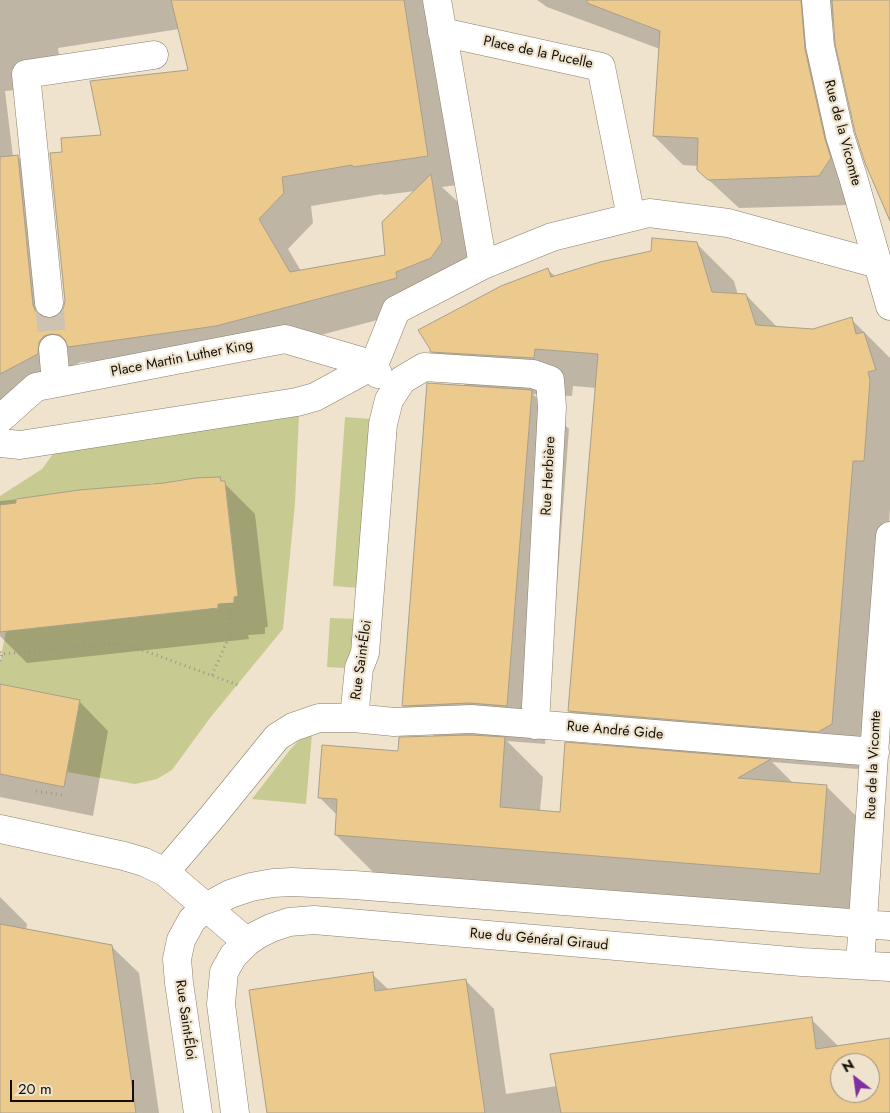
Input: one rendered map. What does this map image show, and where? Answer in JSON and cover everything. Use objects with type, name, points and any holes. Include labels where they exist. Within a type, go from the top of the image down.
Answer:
[{"type":"street","points":[[437,0],[483,265]]},
{"type":"street","name":"Rue de la Vicomte","points":[[816,0],[820,46],[840,136],[890,306]]},
{"type":"street","name":"Place de la Pucelle","points":[[442,32],[601,67],[631,217]]},
{"type":"street","points":[[49,303],[26,74],[154,55]]},
{"type":"street","points":[[0,443],[20,446],[296,402],[315,397],[374,365],[396,310],[483,265],[552,237],[649,213],[728,223],[878,264]]},
{"type":"street","name":"Place Martin Luther King","points":[[0,419],[36,386],[285,339],[374,365]]},
{"type":"street","points":[[53,349],[56,383]]},
{"type":"street","points":[[374,365],[396,390]]},
{"type":"street","name":"Rue Herbière","points":[[396,390],[424,368],[534,374],[550,380],[552,407],[535,725]]},
{"type":"street","name":"Rue Saint-Éloi","points":[[165,872],[277,737],[293,727],[319,718],[354,718],[359,668],[365,653],[383,424],[396,390]]},
{"type":"street","name":"Rue de la Vicomte","points":[[860,965],[877,925],[875,752],[878,680],[890,536]]},
{"type":"street","name":"Rue André Gide","points":[[354,718],[394,722],[471,719],[875,752]]},
{"type":"street","points":[[0,829],[144,862],[165,872],[247,942],[233,956],[224,972],[222,988],[221,1004],[235,1113]]},
{"type":"street","points":[[206,907],[230,894],[251,887],[292,882],[877,925]]},
{"type":"street","name":"Rue Saint-Éloi","points":[[198,1113],[177,960],[181,940],[192,920],[206,907]]},
{"type":"street","name":"Rue du Général Giraud","points":[[247,942],[271,928],[289,922],[314,920],[802,962],[890,967]]},
{"type":"path","points":[[212,675],[232,630],[229,602]]},
{"type":"path","points":[[0,661],[1,653],[123,643],[238,685]]},
{"type":"path","points":[[36,791],[62,795]]},
{"type":"green space","points":[[299,414],[295,503],[283,629],[210,718],[172,770],[157,779],[135,784],[67,772],[80,700],[0,684],[0,661],[7,626],[28,629],[80,618],[80,624],[86,623],[85,617],[107,615],[108,620],[114,620],[114,614],[133,613],[134,618],[140,617],[139,611],[160,609],[162,615],[166,614],[166,608],[186,606],[188,612],[193,611],[192,605],[212,603],[213,609],[218,609],[217,602],[234,603],[234,597],[238,596],[227,496],[221,481],[199,478],[180,486],[179,480],[156,488],[155,483],[150,483],[150,489],[47,495],[22,503],[21,498],[16,498],[16,503],[0,505],[0,496],[42,469],[56,450]]},
{"type":"green space","points":[[345,417],[371,419],[359,588],[333,586]]},
{"type":"green space","points":[[330,618],[357,619],[355,638],[344,668],[327,667]]},
{"type":"green space","points":[[312,734],[306,804],[252,799],[298,741]]},
{"type":"building","points":[[171,0],[404,0],[428,156],[353,167],[352,165],[282,177],[284,193],[259,219],[290,272],[385,255],[382,222],[431,174],[442,242],[431,258],[396,272],[397,278],[216,326],[68,347],[60,335],[51,334],[44,336],[39,342],[38,354],[0,374],[0,157],[18,155],[33,305],[36,312],[42,317],[51,318],[63,310],[65,301],[50,153],[62,152],[61,138],[101,135],[90,81],[188,70]]},
{"type":"building","points":[[587,0],[801,0],[805,49],[831,158],[819,176],[708,180],[697,170],[698,138],[653,136],[660,31],[587,3]]},
{"type":"building","points":[[832,0],[890,0],[890,221],[865,163],[855,132],[835,44]]},
{"type":"building","points":[[652,238],[697,242],[712,292],[746,294],[756,325],[813,329],[852,317],[856,334],[864,332],[876,370],[868,372],[870,380],[864,461],[853,461],[832,724],[818,732],[568,711],[598,354],[535,349],[534,358],[430,352],[418,330],[501,286],[548,268],[551,277],[600,262],[651,251]]},
{"type":"building","points":[[427,383],[532,390],[507,706],[470,703],[402,706]]},
{"type":"building","points":[[220,477],[221,481],[225,481],[238,596],[234,597],[234,603],[218,604],[218,608],[0,632],[0,505],[16,503],[16,499],[79,490]]},
{"type":"building","points":[[0,684],[80,700],[64,787],[0,774]]},
{"type":"building","points":[[471,735],[505,737],[500,807],[560,812],[565,742],[771,759],[738,778],[827,785],[820,874],[335,835],[337,799],[318,798],[322,745],[398,751],[399,737]]},
{"type":"building","points":[[0,924],[112,945],[136,1113],[0,1113]]},
{"type":"building","points":[[373,972],[375,991],[466,979],[485,1113],[267,1113],[249,990]]},
{"type":"building","points":[[812,1017],[816,1049],[890,1038],[890,1113],[561,1113],[550,1054]]},
{"type":"tunnel","points":[[49,303],[53,349]]}]
